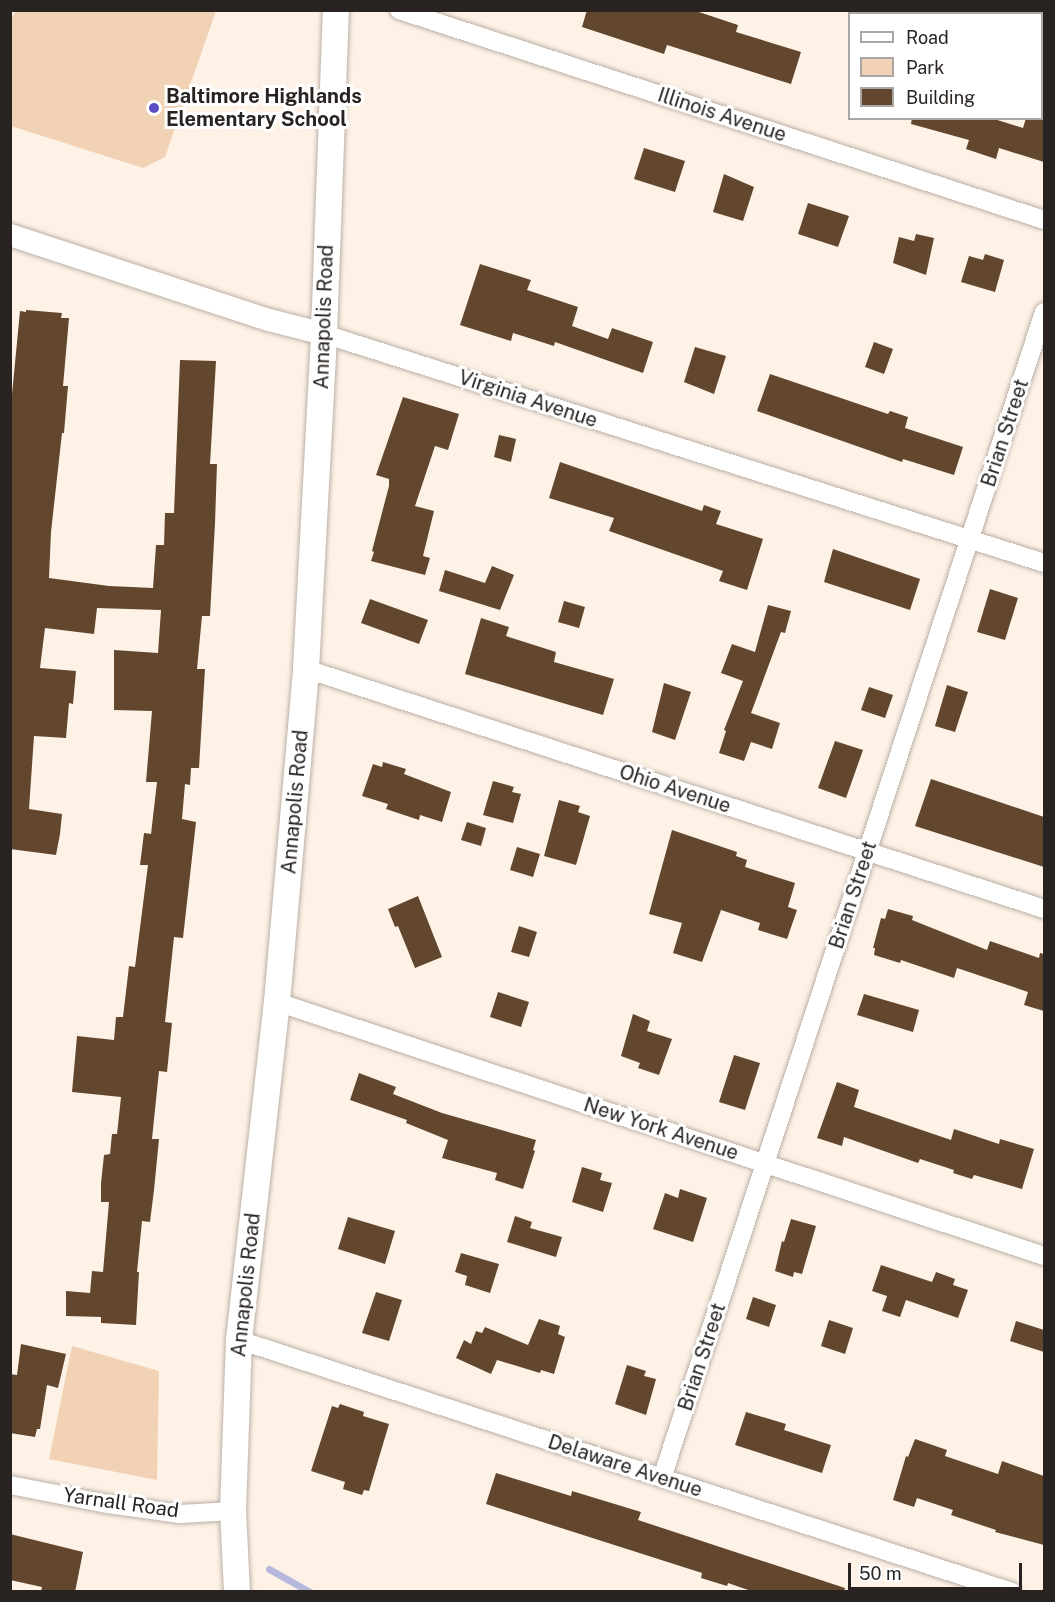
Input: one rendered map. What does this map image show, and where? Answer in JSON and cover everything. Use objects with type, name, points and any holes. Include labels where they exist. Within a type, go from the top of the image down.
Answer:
[{"type":"main road","name":"Annapolis Road","points":[[237,1592],[233,1511],[239,1340],[277,1002],[306,669],[324,334],[336,10]]},
{"type":"street","name":"Illinois Avenue","points":[[399,10],[1044,220]]},
{"type":"street","name":"Virginia Avenue","points":[[10,235],[269,320],[324,334],[1044,563]]},
{"type":"street","name":"Brian Street","points":[[662,1478],[1044,312]]},
{"type":"street","name":"Ohio Avenue","points":[[306,669],[1044,909]]},
{"type":"street","name":"New York Avenue","points":[[277,1002],[1044,1256]]},
{"type":"street","name":"Delaware Avenue","points":[[239,1340],[1012,1592]]},
{"type":"street","name":"Yarnall Road","points":[[10,1485],[108,1504],[180,1514],[233,1511]]},
{"type":"green space","points":[[16,11],[216,11],[165,157],[143,168],[11,126],[11,18]]},
{"type":"green space","points":[[72,1346],[159,1371],[157,1480],[49,1459]]},
{"type":"building","points":[[587,10],[693,10],[738,25],[736,32],[801,52],[791,84],[667,45],[664,54],[582,27]]},
{"type":"building","points":[[1044,118],[1044,162],[999,148],[996,159],[966,149],[969,140],[911,124],[912,120],[997,120],[1023,128],[1025,120],[1043,120]]},
{"type":"building","points":[[644,148],[685,161],[675,192],[634,179]]},
{"type":"building","points":[[724,174],[754,187],[743,221],[713,212]]},
{"type":"building","points":[[808,203],[849,216],[838,247],[798,234]]},
{"type":"building","points":[[916,234],[934,238],[926,275],[893,263],[899,237],[914,241]]},
{"type":"building","points":[[985,254],[1004,260],[995,292],[961,282],[969,256],[983,260]]},
{"type":"building","points":[[480,264],[531,280],[527,290],[578,307],[572,326],[608,339],[612,328],[653,342],[643,373],[555,342],[554,346],[513,333],[511,341],[460,325]]},
{"type":"building","points":[[26,310],[62,313],[61,318],[69,318],[63,386],[68,386],[51,532],[49,578],[109,586],[153,588],[156,545],[164,545],[165,513],[174,513],[180,360],[216,361],[210,464],[217,464],[210,616],[202,616],[197,669],[205,669],[199,768],[191,768],[190,785],[185,784],[182,819],[196,822],[183,938],[174,937],[165,1022],[172,1023],[167,1072],[159,1071],[152,1139],[159,1139],[150,1222],[142,1221],[137,1272],[139,1272],[136,1325],[101,1323],[101,1317],[66,1316],[66,1291],[90,1293],[92,1271],[103,1272],[109,1202],[101,1202],[101,1183],[104,1155],[110,1154],[112,1134],[117,1134],[121,1097],[72,1092],[77,1036],[114,1040],[116,1017],[123,1017],[129,966],[135,967],[148,865],[140,865],[144,833],[151,834],[157,782],[146,782],[152,711],[114,710],[114,650],[158,653],[161,610],[97,608],[94,634],[45,628],[40,668],[76,671],[73,704],[69,703],[66,738],[34,736],[29,809],[62,814],[60,834],[56,855],[10,849],[10,415],[20,311],[26,312]]},
{"type":"building","points":[[874,342],[893,349],[884,374],[865,367]]},
{"type":"building","points":[[695,347],[726,356],[714,394],[684,382]]},
{"type":"building","points":[[770,374],[888,414],[890,411],[908,417],[905,428],[963,447],[954,475],[903,459],[902,462],[757,411]]},
{"type":"building","points":[[403,397],[459,414],[448,450],[435,446],[415,506],[434,511],[423,556],[430,558],[425,575],[371,561],[389,486],[389,479],[376,475]]},
{"type":"building","points":[[499,435],[516,439],[511,462],[494,457]]},
{"type":"building","points":[[560,462],[702,511],[704,505],[721,511],[716,524],[763,539],[747,590],[719,581],[723,571],[609,531],[614,518],[549,498]]},
{"type":"building","points":[[833,549],[920,579],[910,610],[824,582]]},
{"type":"building","points":[[492,566],[514,575],[500,610],[439,591],[445,570],[485,583]]},
{"type":"building","points":[[990,589],[1018,598],[1005,640],[977,632]]},
{"type":"building","points":[[370,599],[428,620],[419,644],[361,623]]},
{"type":"building","points":[[564,601],[585,607],[579,628],[558,622]]},
{"type":"building","points":[[768,605],[791,611],[785,633],[781,632],[751,713],[780,723],[772,749],[751,742],[744,761],[719,753],[726,731],[724,730],[743,681],[721,673],[732,644],[755,652]]},
{"type":"building","points":[[481,618],[509,627],[506,636],[556,652],[554,662],[614,679],[603,715],[465,674]]},
{"type":"building","points":[[664,683],[691,692],[675,740],[652,732]]},
{"type":"building","points":[[947,685],[968,692],[955,732],[935,726]]},
{"type":"building","points":[[869,687],[893,695],[885,718],[861,710]]},
{"type":"building","points":[[835,741],[863,750],[846,798],[818,788]]},
{"type":"building","points":[[383,762],[406,769],[404,774],[451,792],[442,822],[420,815],[419,820],[386,809],[388,804],[362,796],[373,764],[382,767]]},
{"type":"building","points":[[931,779],[1044,817],[1044,867],[915,826]]},
{"type":"building","points":[[493,781],[514,787],[512,792],[521,794],[513,823],[483,815]]},
{"type":"building","points":[[559,800],[580,806],[578,812],[590,816],[576,865],[544,856]]},
{"type":"building","points":[[467,822],[486,828],[481,846],[461,840]]},
{"type":"building","points":[[672,830],[737,852],[736,856],[747,860],[745,867],[795,883],[788,907],[797,910],[787,939],[758,930],[760,923],[721,910],[702,962],[673,953],[682,923],[649,914]]},
{"type":"building","points":[[517,847],[540,854],[533,877],[510,870]]},
{"type":"building","points":[[418,896],[442,957],[415,968],[398,926],[395,927],[388,909]]},
{"type":"building","points":[[888,909],[913,916],[912,920],[987,950],[990,941],[1039,958],[1040,953],[1044,954],[1044,1011],[1024,1005],[1028,992],[957,968],[954,978],[901,960],[900,963],[874,955],[875,948],[873,948],[881,918],[885,919]]},
{"type":"building","points":[[519,926],[537,932],[529,957],[511,952]]},
{"type":"building","points":[[498,992],[529,1002],[521,1027],[490,1017]]},
{"type":"building","points":[[864,994],[919,1010],[913,1032],[857,1015]]},
{"type":"building","points":[[633,1014],[650,1021],[647,1031],[672,1039],[659,1075],[638,1068],[640,1063],[621,1056]]},
{"type":"building","points":[[734,1055],[760,1063],[745,1110],[719,1102]]},
{"type":"building","points":[[359,1073],[396,1087],[393,1094],[442,1113],[536,1140],[533,1150],[535,1151],[523,1189],[495,1180],[497,1173],[442,1158],[448,1140],[406,1123],[407,1120],[350,1100]]},
{"type":"building","points":[[837,1082],[859,1090],[854,1107],[951,1140],[954,1129],[999,1144],[1000,1139],[1034,1149],[1022,1189],[974,1175],[972,1179],[953,1173],[954,1170],[920,1159],[918,1163],[844,1137],[842,1146],[817,1138]]},
{"type":"building","points":[[582,1167],[602,1173],[600,1180],[612,1183],[603,1212],[572,1202]]},
{"type":"building","points":[[680,1189],[707,1198],[693,1242],[653,1229],[665,1193],[678,1198]]},
{"type":"building","points":[[515,1216],[532,1222],[530,1228],[562,1237],[556,1257],[507,1242]]},
{"type":"building","points":[[348,1217],[395,1231],[385,1264],[338,1249]]},
{"type":"building","points":[[791,1219],[816,1226],[802,1274],[794,1272],[793,1277],[775,1271],[782,1241],[784,1242]]},
{"type":"building","points":[[461,1253],[499,1264],[490,1293],[465,1285],[467,1276],[455,1272]]},
{"type":"building","points":[[881,1265],[932,1282],[936,1272],[955,1279],[953,1285],[968,1290],[958,1318],[906,1300],[900,1317],[882,1311],[887,1296],[872,1291]]},
{"type":"building","points":[[376,1292],[402,1300],[389,1341],[362,1333]]},
{"type":"building","points":[[753,1297],[776,1305],[769,1327],[746,1319]]},
{"type":"building","points":[[539,1319],[560,1326],[558,1334],[565,1337],[554,1374],[541,1370],[540,1373],[497,1360],[491,1374],[456,1358],[464,1340],[471,1344],[476,1331],[482,1333],[485,1327],[528,1345]]},
{"type":"building","points":[[829,1320],[853,1328],[845,1354],[821,1346]]},
{"type":"building","points":[[1016,1321],[1044,1330],[1044,1352],[1010,1341]]},
{"type":"building","points":[[21,1344],[66,1354],[58,1388],[47,1385],[40,1429],[37,1429],[35,1437],[10,1433],[10,1374],[17,1375]]},
{"type":"building","points":[[627,1365],[646,1371],[644,1376],[656,1379],[646,1415],[615,1404]]},
{"type":"building","points":[[340,1404],[364,1412],[363,1416],[389,1424],[369,1491],[364,1490],[362,1495],[343,1489],[345,1482],[311,1471],[332,1406],[338,1408]]},
{"type":"building","points":[[746,1412],[786,1424],[784,1430],[831,1445],[822,1473],[735,1445]]},
{"type":"building","points":[[915,1439],[947,1450],[945,1456],[998,1474],[1002,1461],[1044,1476],[1044,1545],[995,1532],[996,1530],[951,1515],[953,1510],[917,1498],[914,1507],[893,1500],[906,1456],[908,1457]]},
{"type":"building","points":[[496,1473],[571,1496],[572,1491],[641,1512],[638,1520],[845,1588],[844,1592],[754,1592],[728,1583],[727,1586],[701,1578],[702,1573],[486,1504]]},
{"type":"building","points":[[10,1534],[83,1552],[75,1592],[41,1592],[42,1587],[10,1580]]},
{"type":"waterway","points":[[269,1569],[310,1592]]},
{"type":"place","name":"Baltimore Highlands Elementary School","points":[[154,108]]}]
